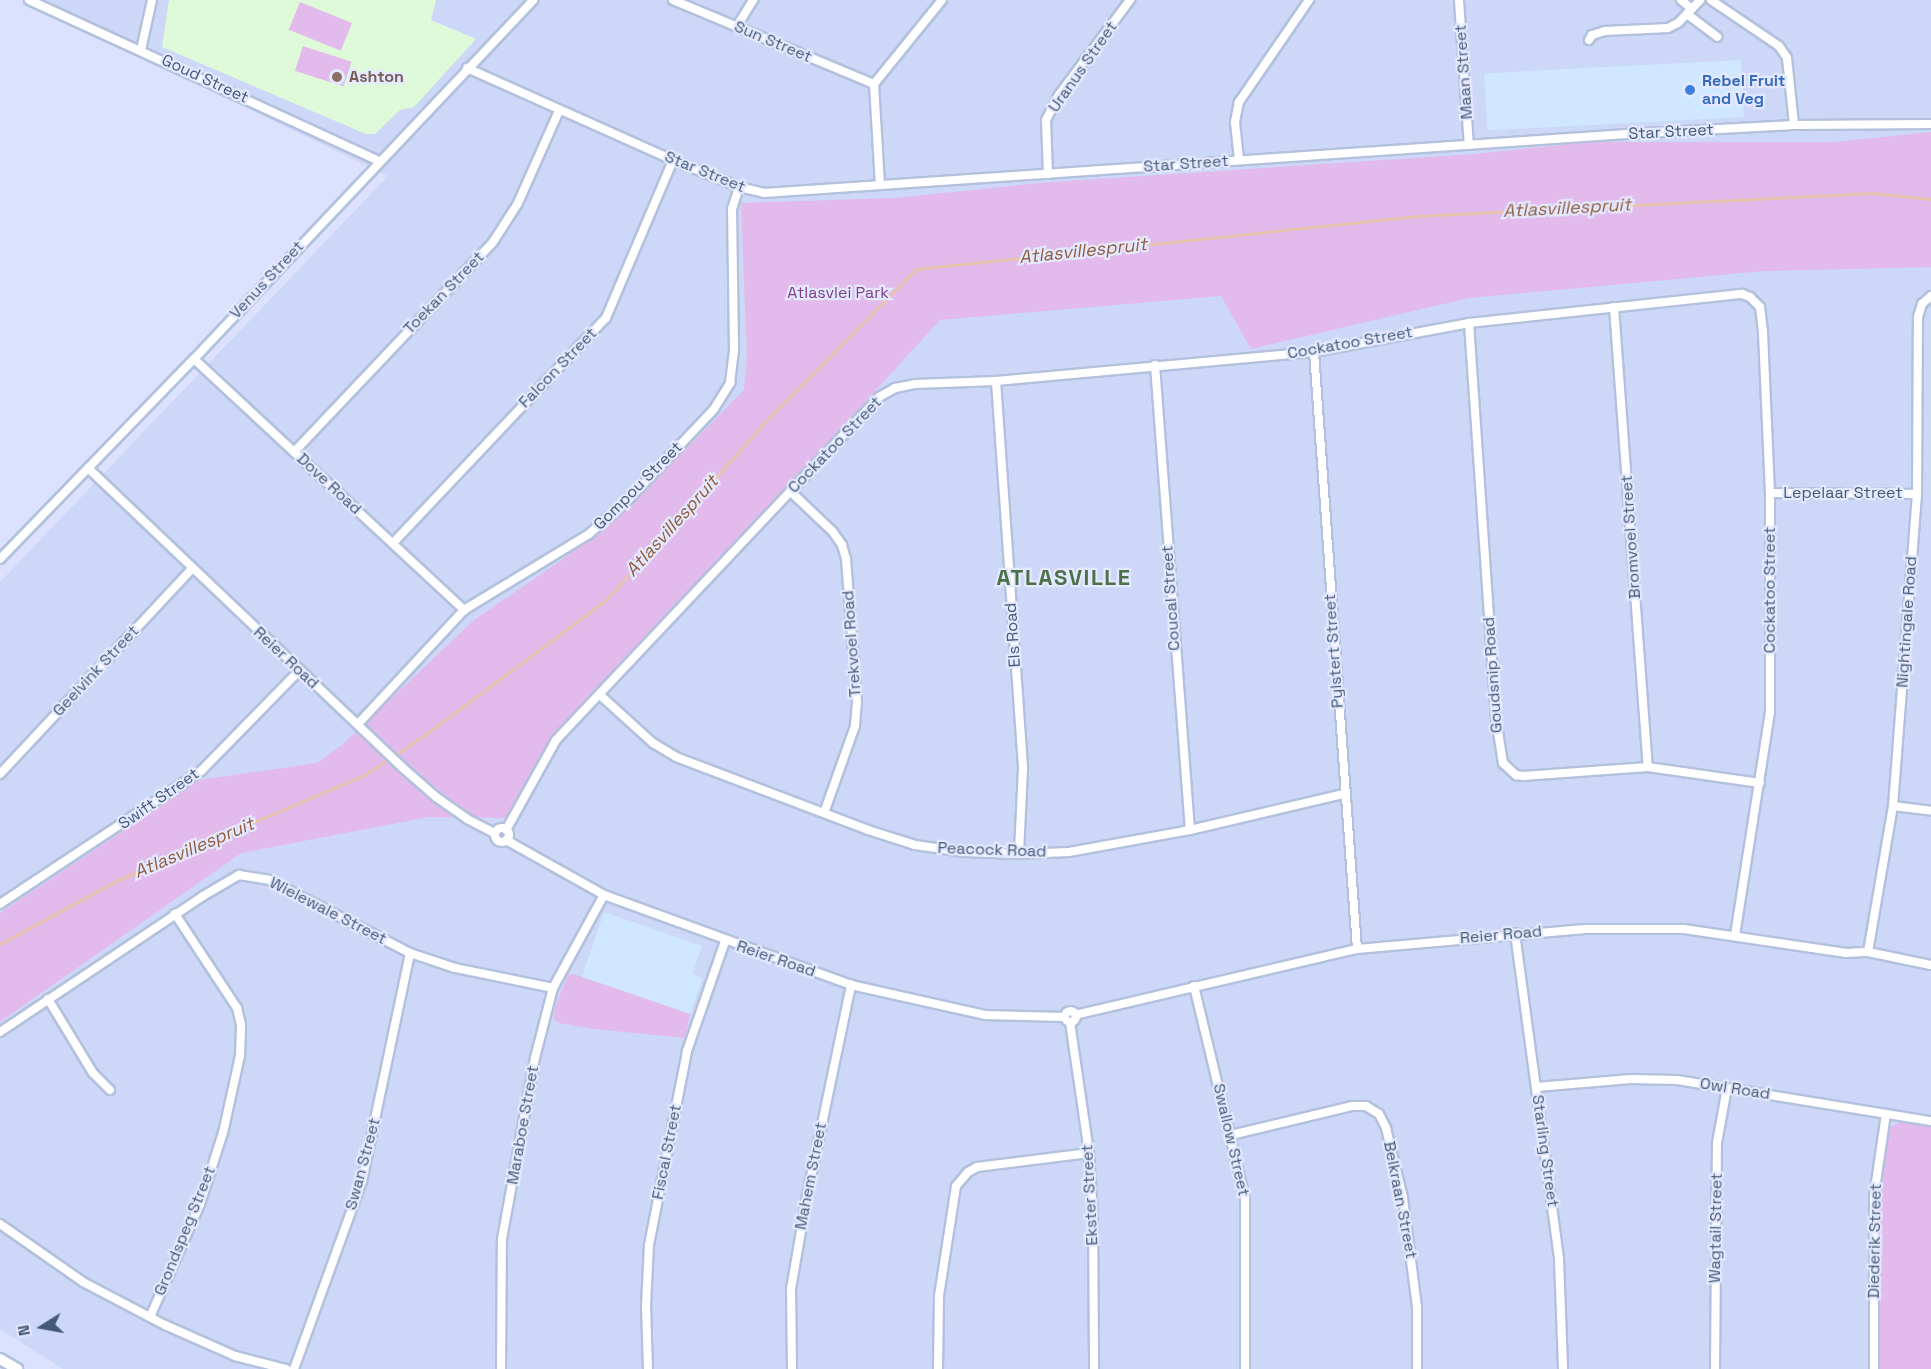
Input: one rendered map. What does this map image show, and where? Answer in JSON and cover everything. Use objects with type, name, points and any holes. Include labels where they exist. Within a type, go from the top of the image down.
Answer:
[{"type":"street","name":"Goud Street","points":[[29,0],[379,161]]},
{"type":"street","points":[[141,50],[152,0]]},
{"type":"street","name":"Venus Street","points":[[0,559],[194,359],[533,0]]},
{"type":"street","name":"Sun Street","points":[[673,0],[874,84]]},
{"type":"street","points":[[737,26],[753,0]]},
{"type":"street","points":[[880,185],[874,84],[942,0]]},
{"type":"street","name":"Uranus Street","points":[[1048,174],[1046,120],[1059,95],[1130,0]]},
{"type":"street","points":[[1239,160],[1235,122],[1239,102],[1309,0]]},
{"type":"street","name":"Maan Street","points":[[1459,0],[1469,145]]},
{"type":"street","points":[[1681,0],[1717,37]]},
{"type":"street","points":[[1589,40],[1592,35],[1605,30],[1668,28],[1700,0]]},
{"type":"street","points":[[1710,0],[1779,46],[1787,58],[1794,125]]},
{"type":"street","name":"Star Street","points":[[467,68],[559,111],[739,188],[764,193],[1794,125],[1931,124]]},
{"type":"street","name":"Toekan Street","points":[[294,452],[493,242],[518,203],[559,111]]},
{"type":"street","name":"Falcon Street","points":[[393,543],[606,318],[673,160]]},
{"type":"street","name":"Gompou Street","points":[[358,724],[464,610],[589,534],[628,500],[714,409],[730,383],[734,350],[732,209],[739,188]]},
{"type":"street","name":"Cockatoo Street","points":[[506,830],[556,740],[879,397],[895,388],[915,384],[996,381],[1314,352],[1469,323],[1736,294],[1750,297],[1757,303],[1761,312],[1763,333],[1770,493],[1770,712],[1735,935]]},
{"type":"street","name":"Nightingale Road","points":[[1868,952],[1893,806],[1917,494],[1918,317],[1922,304],[1931,296]]},
{"type":"street","name":"Bromvoel Street","points":[[1614,307],[1648,767]]},
{"type":"street","name":"Goudsnip Road","points":[[1469,323],[1500,758],[1510,771],[1523,776],[1648,767],[1760,783]]},
{"type":"street","name":"Pylstert Street","points":[[1314,352],[1344,794],[1357,949]]},
{"type":"street","name":"Dove Road","points":[[194,359],[464,610]]},
{"type":"street","name":"Coucal Street","points":[[1155,365],[1190,830]]},
{"type":"street","name":"Els Road","points":[[996,381],[1023,768],[1019,854]]},
{"type":"street","name":"Reier Road","points":[[87,468],[386,753],[436,797],[467,819],[495,833]]},
{"type":"street","name":"Trekvoel Road","points":[[790,491],[833,532],[842,545],[846,559],[856,702],[855,726],[825,813]]},
{"type":"street","name":"Lepelaar Street","points":[[1770,493],[1917,494]]},
{"type":"street","name":"Geelvink Street","points":[[0,774],[192,569]]},
{"type":"street","name":"Swift Street","points":[[0,904],[201,771],[299,671]]},
{"type":"street","name":"Peacock Road","points":[[600,695],[653,743],[676,757],[868,830],[915,845],[965,852],[1019,854],[1069,852],[1190,830],[1344,794]]},
{"type":"street","points":[[1893,806],[1931,811]]},
{"type":"street","points":[[500,828],[506,830],[508,835],[506,840],[498,840],[495,833],[500,828]]},
{"type":"street","name":"Reier Road","points":[[506,840],[604,895],[725,941],[851,985],[985,1015],[1070,1018],[1194,986],[1357,949],[1515,933],[1632,927],[1684,929],[1846,952],[1868,952],[1931,965]]},
{"type":"street","name":"Wielewale Street","points":[[0,1032],[239,875],[269,880],[410,953],[455,968],[553,988]]},
{"type":"street","name":"Maraboe Street","points":[[501,1369],[502,1239],[536,1058],[553,988],[604,895]]},
{"type":"street","name":"Grondspeg Street","points":[[150,1317],[200,1204],[223,1133],[240,1056],[241,1025],[237,1008],[175,915]]},
{"type":"street","name":"Starling Street","points":[[1515,933],[1562,1281],[1563,1369]]},
{"type":"street","name":"Fiscal Street","points":[[648,1369],[646,1306],[649,1245],[687,1051],[725,941]]},
{"type":"street","name":"Swan Street","points":[[294,1369],[362,1181],[410,953]]},
{"type":"street","name":"Mahem Street","points":[[792,1369],[791,1289],[811,1173],[851,985]]},
{"type":"street","name":"Swallow Street","points":[[1194,986],[1232,1136],[1245,1198],[1245,1369]]},
{"type":"street","points":[[48,999],[93,1073],[110,1090]]},
{"type":"street","name":"Ekster Street","points":[[1070,1018],[1089,1153],[1094,1215],[1094,1369]]},
{"type":"street","name":"Owl Road","points":[[1537,1087],[1630,1079],[1677,1080],[1931,1121]]},
{"type":"street","name":"Wagtail Street","points":[[1715,1369],[1717,1143],[1726,1088]]},
{"type":"street","name":"Belkraan Street","points":[[1232,1136],[1359,1105],[1373,1108],[1379,1114],[1386,1128],[1408,1231],[1417,1306],[1417,1369]]},
{"type":"street","name":"Diederik Street","points":[[1874,1369],[1874,1196],[1886,1114]]},
{"type":"street","points":[[938,1369],[939,1296],[956,1186],[968,1172],[977,1167],[1089,1153]]},
{"type":"street","points":[[0,1224],[83,1282],[150,1317],[208,1346],[286,1369]]},
{"type":"street","points":[[0,1359],[17,1369]]},
{"type":"shaded area","points":[[23,0],[1931,0],[1931,1369],[63,1369],[0,1329],[0,582],[388,176]]},
{"type":"shaded area","name":"Ashton","points":[[169,0],[436,0],[431,20],[476,39],[414,107],[400,110],[375,134],[366,134],[162,47]]},
{"type":"shaded area","points":[[1741,60],[1744,117],[1487,130],[1484,73]]},
{"type":"shaded area","points":[[604,912],[702,946],[692,974],[703,978],[690,1014],[582,977]]},
{"type":"green space","points":[[300,2],[352,23],[341,51],[289,30]]},
{"type":"green space","points":[[303,46],[352,62],[343,86],[295,71]]},
{"type":"green space","name":"Atlasvlei Park","points":[[1931,132],[1931,267],[1765,271],[1469,298],[1251,349],[1221,296],[940,320],[747,531],[556,733],[508,818],[429,817],[241,853],[0,1022],[0,913],[200,780],[317,763],[342,745],[474,620],[605,530],[744,390],[747,356],[741,203],[895,198],[1039,183],[1474,154],[1591,142],[1835,142]]},
{"type":"green space","points":[[573,974],[690,1014],[685,1038],[594,1029],[559,1023],[554,1019],[554,1010],[568,975]]},
{"type":"green space","points":[[1902,1121],[1931,1126],[1931,1369],[1879,1369],[1878,1193],[1889,1128]]},
{"type":"waterway","name":"Atlasvillespruit","points":[[0,944],[118,880],[366,774],[422,737],[607,599],[770,417],[916,269],[1417,216],[1873,193],[1931,199]]},
{"type":"place","name":"Ashton","points":[[337,77]]},
{"type":"place","name":"Rebel Fruit and Veg","points":[[1690,90]]},
{"type":"district","name":"ATLASVILLE","points":[[1064,578]]}]
